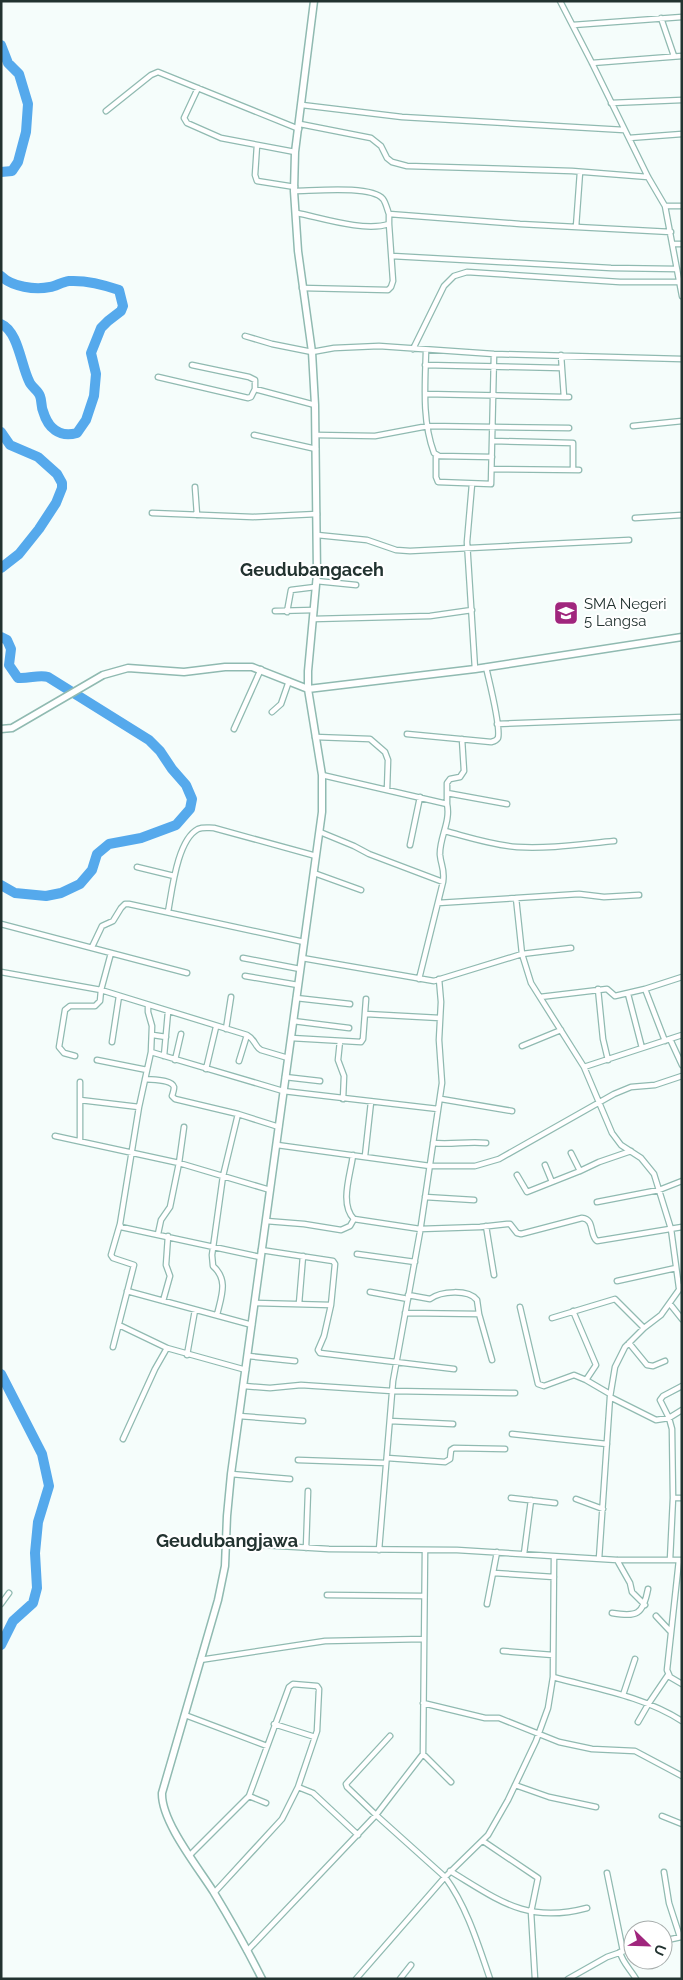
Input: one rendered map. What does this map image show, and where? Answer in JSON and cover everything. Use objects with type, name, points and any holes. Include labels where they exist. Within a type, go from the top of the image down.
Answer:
[{"type":"street","points":[[560,1],[648,177],[665,206],[682,296]]},
{"type":"street","points":[[261,1977],[214,1893],[173,1828],[162,1801],[165,1777],[218,1600],[227,1543],[227,1516],[231,1474],[323,801],[322,775],[308,689],[316,584],[316,405],[312,352],[298,251],[294,189],[295,152],[302,105],[311,2]]},
{"type":"street","points":[[573,24],[682,17]]},
{"type":"street","points":[[661,18],[674,56]]},
{"type":"street","points":[[592,63],[682,56]]},
{"type":"street","points":[[106,111],[154,72],[161,73],[299,127],[371,138],[381,146],[387,158],[392,162],[407,166],[580,172],[648,177]]},
{"type":"street","points":[[198,88],[184,118],[187,123],[221,138],[295,152]]},
{"type":"street","points":[[612,103],[682,100]]},
{"type":"street","points":[[302,105],[402,117],[624,130]]},
{"type":"street","points":[[629,138],[682,134]]},
{"type":"street","points":[[257,145],[255,175],[257,181],[294,189],[337,189],[376,195],[384,201],[389,214],[393,281],[388,290],[302,288]]},
{"type":"street","points":[[576,227],[580,172]]},
{"type":"street","points":[[665,206],[682,206]]},
{"type":"street","points":[[296,212],[357,225],[382,226],[389,224]]},
{"type":"street","points":[[389,214],[671,232]]},
{"type":"street","points":[[673,244],[682,244]]},
{"type":"street","points":[[392,256],[611,268],[677,269]]},
{"type":"street","points":[[413,349],[444,286],[458,274],[467,272],[620,282],[680,282]]},
{"type":"street","points":[[245,336],[272,344],[312,352],[362,346],[396,346],[426,351],[682,360]]},
{"type":"street","points":[[426,351],[425,394],[429,438],[436,455],[436,477],[438,482],[472,484],[491,484],[494,354]]},
{"type":"street","points":[[425,394],[566,397],[561,356]]},
{"type":"street","points":[[158,377],[248,398],[251,398],[255,390],[255,380],[249,377],[192,364]]},
{"type":"street","points":[[425,365],[561,368]]},
{"type":"street","points":[[255,390],[316,405]]},
{"type":"street","points":[[633,426],[682,421]]},
{"type":"street","points":[[316,435],[375,436],[428,426],[569,428]]},
{"type":"street","points":[[254,435],[316,449]]},
{"type":"street","points":[[492,469],[576,470],[573,443],[493,441]]},
{"type":"street","points":[[436,455],[492,457]]},
{"type":"street","points":[[472,484],[468,549],[475,669]]},
{"type":"street","points":[[194,487],[197,515]]},
{"type":"street","points":[[152,514],[253,517],[317,514]]},
{"type":"street","points":[[635,518],[682,515]]},
{"type":"street","points":[[317,535],[368,540],[396,550],[468,549],[629,540]]},
{"type":"street","points":[[287,612],[291,590],[316,584],[356,585]]},
{"type":"street","points":[[275,611],[314,610]]},
{"type":"street","points":[[313,619],[430,616],[472,610]]},
{"type":"street","points":[[1,729],[12,728],[103,675],[128,668],[178,672],[252,667],[308,689],[475,669],[682,637]]},
{"type":"street","points":[[407,734],[495,741],[498,738],[497,724],[486,667]]},
{"type":"street","points":[[234,729],[261,669]]},
{"type":"street","points":[[272,712],[281,704],[289,681]]},
{"type":"street","points":[[497,724],[682,716]]},
{"type":"street","points":[[315,737],[370,739],[380,747],[388,760],[387,790]]},
{"type":"street","points":[[419,979],[443,882],[444,871],[440,851],[448,814],[446,804],[448,780],[460,777],[464,771],[462,739]]},
{"type":"street","points":[[322,775],[446,804]]},
{"type":"street","points":[[447,793],[507,804]]},
{"type":"street","points":[[410,845],[420,797]]},
{"type":"street","points":[[168,912],[174,876],[184,845],[191,834],[204,827],[316,856]]},
{"type":"street","points":[[444,831],[519,847],[573,846],[614,841]]},
{"type":"street","points":[[320,832],[369,854],[443,882]]},
{"type":"street","points":[[137,867],[174,876]]},
{"type":"street","points":[[314,873],[361,890]]},
{"type":"street","points":[[438,903],[579,894],[604,897],[640,895]]},
{"type":"street","points":[[516,898],[522,954],[532,983],[584,1067],[616,1140],[641,1158],[654,1174],[671,1229],[680,1287],[661,1315],[629,1343],[615,1367],[610,1395],[599,1559]]},
{"type":"street","points":[[92,947],[102,926],[113,921],[125,904],[304,942]]},
{"type":"street","points":[[2,925],[187,973]]},
{"type":"street","points":[[302,958],[434,981],[522,954],[571,948]]},
{"type":"street","points":[[75,1056],[64,1053],[59,1046],[65,1010],[70,1006],[95,1006],[100,1001],[111,953]]},
{"type":"street","points":[[242,958],[300,969]]},
{"type":"street","points":[[1,972],[101,990],[247,1035],[256,1040],[258,1048],[261,1050],[288,1058]]},
{"type":"street","points":[[245,976],[298,986]]},
{"type":"street","points":[[540,997],[598,989],[609,990],[615,996],[628,994],[682,977]]},
{"type":"street","points":[[379,1550],[392,1391],[420,1229],[442,1083],[439,979]]},
{"type":"street","points":[[598,989],[603,1039],[608,1060]]},
{"type":"street","points":[[645,989],[667,1040],[682,1065]]},
{"type":"street","points":[[628,994],[642,1048]]},
{"type":"street","points":[[112,1042],[119,996]]},
{"type":"street","points":[[226,1030],[231,997]]},
{"type":"street","points":[[296,998],[350,1004]]},
{"type":"street","points":[[291,1038],[362,1041],[366,999]]},
{"type":"street","points":[[113,1347],[134,1265],[117,1260],[111,1255],[120,1224],[131,1151],[151,1052],[153,1035],[148,1006]]},
{"type":"street","points":[[164,1056],[168,1012]]},
{"type":"street","points":[[366,1014],[440,1018]]},
{"type":"street","points":[[293,1021],[349,1028]]},
{"type":"street","points":[[206,1069],[216,1027]]},
{"type":"street","points":[[522,1046],[561,1030]]},
{"type":"street","points":[[175,1060],[181,1034]]},
{"type":"street","points":[[153,1035],[166,1037]]},
{"type":"street","points":[[239,1061],[247,1035]]},
{"type":"street","points":[[584,1067],[682,1035]]},
{"type":"street","points":[[340,1041],[338,1060],[344,1076],[343,1099]]},
{"type":"street","points":[[151,1052],[283,1091],[438,1109]]},
{"type":"street","points":[[96,1060],[147,1070]]},
{"type":"street","points":[[277,1145],[430,1166],[475,1166],[489,1164],[631,1087],[655,1085],[682,1076]]},
{"type":"street","points":[[285,1077],[320,1081]]},
{"type":"street","points":[[145,1079],[172,1084],[174,1087],[172,1096],[175,1099],[238,1114],[279,1127]]},
{"type":"street","points":[[80,1082],[80,1140]]},
{"type":"street","points":[[440,1098],[512,1111]]},
{"type":"street","points":[[80,1100],[139,1107]]},
{"type":"street","points":[[365,1156],[371,1102]]},
{"type":"street","points":[[217,1315],[223,1280],[218,1270],[213,1266],[214,1246],[223,1176],[238,1114]]},
{"type":"street","points":[[158,1234],[163,1216],[170,1207],[184,1128]]},
{"type":"street","points":[[55,1136],[131,1151],[179,1163],[270,1190]]},
{"type":"street","points":[[433,1143],[449,1144],[469,1141],[486,1143]]},
{"type":"street","points":[[517,1175],[527,1192],[599,1162],[631,1151]]},
{"type":"street","points":[[571,1153],[580,1171]]},
{"type":"street","points":[[354,1155],[347,1203],[350,1215],[354,1219],[420,1229],[510,1224],[517,1233],[521,1234],[544,1226],[587,1218],[590,1221],[594,1238],[597,1241],[682,1227]]},
{"type":"street","points":[[545,1165],[552,1182]]},
{"type":"street","points":[[597,1202],[659,1190],[682,1181]]},
{"type":"street","points":[[425,1197],[474,1200]]},
{"type":"street","points":[[266,1221],[304,1224],[340,1230],[350,1226],[354,1219]]},
{"type":"street","points":[[120,1224],[121,1227],[260,1257]]},
{"type":"street","points":[[486,1226],[494,1275]]},
{"type":"street","points":[[163,1301],[170,1276],[166,1265],[168,1236]]},
{"type":"street","points":[[262,1250],[335,1262],[331,1305],[324,1336],[318,1350],[320,1354],[454,1369]]},
{"type":"street","points":[[357,1254],[414,1262]]},
{"type":"street","points":[[299,1304],[303,1256]]},
{"type":"street","points":[[617,1282],[676,1268]]},
{"type":"street","points":[[127,1291],[252,1325]]},
{"type":"street","points":[[370,1292],[430,1299],[435,1295],[452,1293],[469,1295],[477,1300],[492,1360]]},
{"type":"street","points":[[552,1318],[615,1300],[644,1328]]},
{"type":"street","points":[[255,1303],[331,1305]]},
{"type":"street","points":[[670,1304],[682,1319]]},
{"type":"street","points":[[520,1307],[538,1384],[544,1386],[571,1376],[578,1376],[653,1419],[669,1418],[682,1410]]},
{"type":"street","points":[[187,1355],[195,1310]]},
{"type":"street","points":[[573,1311],[596,1364],[586,1380]]},
{"type":"street","points":[[405,1312],[479,1314]]},
{"type":"street","points":[[119,1325],[167,1348],[246,1370]]},
{"type":"street","points":[[629,1343],[647,1365],[654,1366],[665,1361]]},
{"type":"street","points":[[123,1439],[155,1369],[167,1348]]},
{"type":"street","points":[[248,1356],[295,1361]]},
{"type":"street","points":[[244,1386],[266,1388],[301,1385],[392,1391],[515,1393]]},
{"type":"street","points":[[670,1560],[673,1498],[672,1429],[660,1398],[682,1386]]},
{"type":"street","points":[[239,1416],[303,1421]]},
{"type":"street","points":[[390,1421],[453,1424]]},
{"type":"street","points":[[512,1434],[606,1444]]},
{"type":"street","points":[[298,1460],[445,1462],[450,1459],[451,1450],[454,1448],[505,1449]]},
{"type":"street","points":[[231,1474],[290,1478]]},
{"type":"street","points":[[306,1548],[308,1491]]},
{"type":"street","points":[[510,1498],[555,1503]]},
{"type":"street","points":[[673,1498],[682,1498]]},
{"type":"street","points":[[524,1554],[531,1500]]},
{"type":"street","points":[[576,1500],[603,1509]]},
{"type":"street","points":[[227,1543],[306,1548],[497,1552],[617,1560],[680,1560],[670,1631],[668,1675],[648,1703],[638,1722]]},
{"type":"street","points":[[247,1951],[376,1815],[424,1754],[425,1550]]},
{"type":"street","points":[[487,1604],[497,1552]]},
{"type":"street","points":[[358,1978],[445,1876],[482,1841],[498,1817],[515,1785],[548,1708],[553,1677],[554,1557]]},
{"type":"street","points":[[617,1560],[630,1583],[632,1592],[645,1604]]},
{"type":"street","points":[[494,1573],[554,1577]]},
{"type":"street","points":[[612,1613],[631,1616],[645,1604],[648,1589]]},
{"type":"street","points":[[1,1604],[9,1593]]},
{"type":"street","points":[[327,1595],[424,1596]]},
{"type":"street","points":[[656,1616],[670,1631]]},
{"type":"street","points":[[200,1660],[325,1640],[424,1639]]},
{"type":"street","points":[[503,1651],[553,1655]]},
{"type":"street","points":[[623,1695],[635,1660]]},
{"type":"street","points":[[668,1675],[682,1684]]},
{"type":"street","points":[[553,1677],[648,1703],[682,1721]]},
{"type":"street","points":[[189,1856],[249,1796],[290,1685],[315,1685],[319,1689],[318,1724],[315,1737],[298,1786],[282,1819],[214,1893]]},
{"type":"street","points":[[423,1703],[485,1718],[499,1718],[559,1742],[592,1749],[635,1751],[682,1776]]},
{"type":"street","points":[[185,1714],[267,1746]]},
{"type":"street","points":[[274,1724],[315,1737]]},
{"type":"street","points":[[390,1736],[346,1784],[347,1787],[445,1876],[459,1898],[490,1979]]},
{"type":"street","points":[[424,1754],[451,1782]]},
{"type":"street","points":[[515,1785],[549,1797],[596,1807]]},
{"type":"street","points":[[298,1786],[314,1793],[358,1835]]},
{"type":"street","points":[[249,1796],[266,1802]]},
{"type":"street","points":[[662,1816],[682,1824]]},
{"type":"street","points":[[482,1841],[538,1878],[531,1912],[535,1979]]},
{"type":"street","points":[[450,1871],[494,1898],[531,1912],[556,1914],[587,1908]]},
{"type":"street","points":[[664,1872],[669,1902],[681,1937]]},
{"type":"street","points":[[607,1873],[622,1951],[622,1960],[629,1966],[636,1979]]},
{"type":"street","points":[[570,1978],[607,1957],[622,1951]]},
{"type":"street","points":[[400,1979],[411,1965]]},
{"type":"waterway","points":[[1,45],[8,63],[19,74],[28,104],[26,132],[18,162],[12,171],[1,172]]},
{"type":"waterway","points":[[1,276],[11,283],[31,288],[50,287],[66,282],[82,281],[119,290],[123,306],[121,311],[101,328],[91,353],[96,374],[94,396],[86,420],[77,433],[60,433],[51,427],[42,409],[40,396],[31,385],[26,374],[15,341],[7,328],[1,324]]},
{"type":"waterway","points":[[1,432],[10,445],[38,457],[57,474],[62,483],[56,503],[39,529],[19,554],[1,568]]},
{"type":"waterway","points":[[1,637],[7,640],[11,649],[9,665],[18,678],[48,677],[149,740],[160,751],[186,785],[192,799],[190,809],[176,825],[141,838],[109,844],[97,854],[92,870],[80,884],[61,893],[46,896],[15,893],[1,885]]},
{"type":"waterway","points":[[1,1374],[42,1454],[49,1486],[38,1522],[35,1553],[37,1588],[33,1603],[13,1621],[1,1645]]},
{"type":"place","name":"SMA Negeri 5 Langsa","points":[[566,613]]},
{"type":"district","name":"Geudubangaceh","points":[[312,569]]},
{"type":"district","name":"Geudubangjawa","points":[[227,1540]]}]
